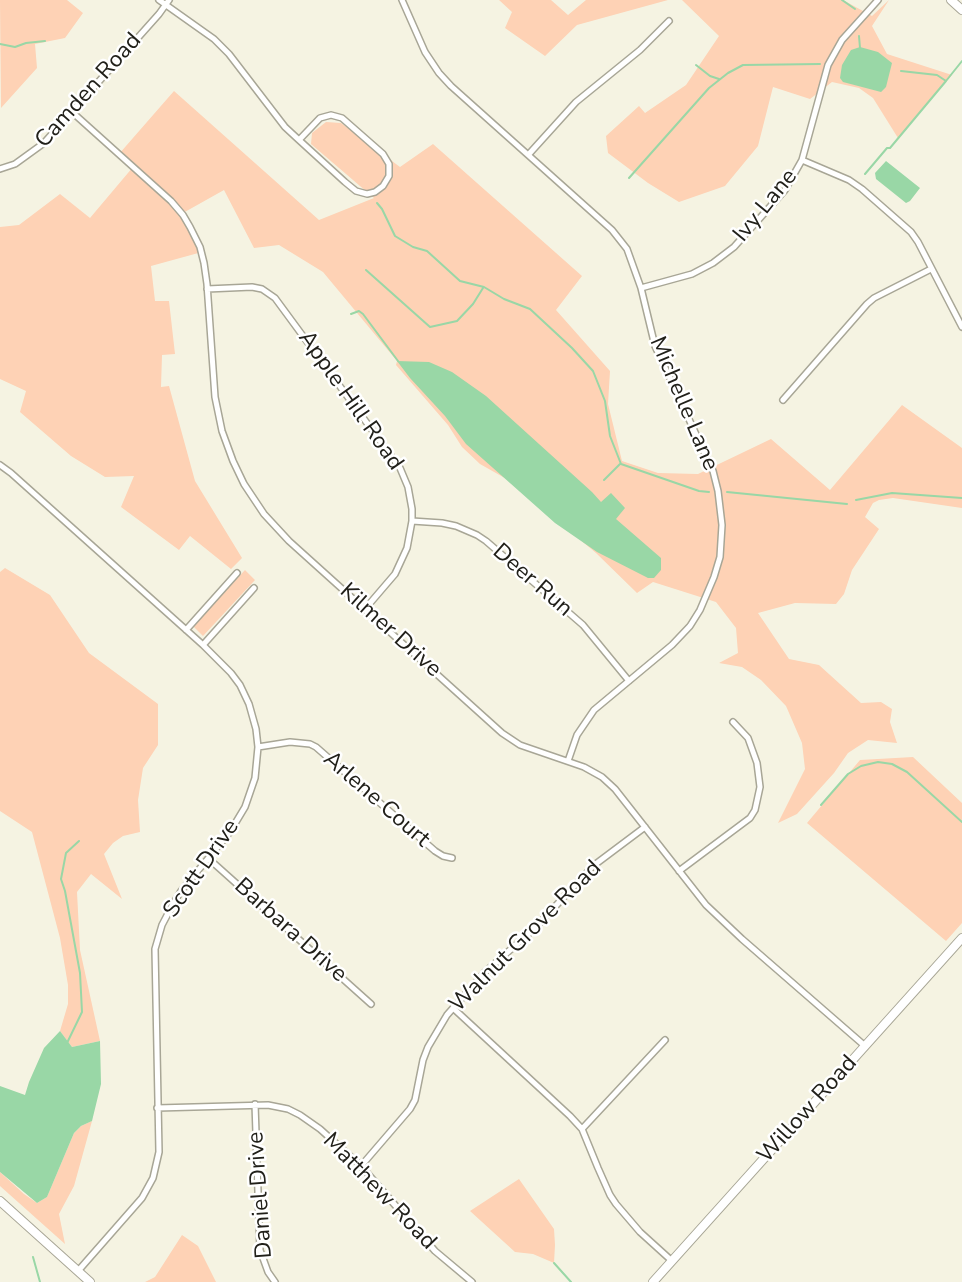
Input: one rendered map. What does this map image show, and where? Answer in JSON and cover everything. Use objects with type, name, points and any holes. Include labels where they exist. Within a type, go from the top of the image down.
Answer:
[{"type":"street","points":[[159,0],[168,2],[214,39],[229,54],[285,127],[299,140],[356,191],[368,194],[375,192],[389,176],[389,164],[383,154],[342,118],[320,118],[299,140]]},
{"type":"street","name":"Michelle Lane","points":[[402,0],[425,52],[439,73],[612,230],[627,249],[641,288],[654,346],[713,471],[718,491],[722,537],[717,568],[695,618],[672,645],[587,718],[577,735],[568,761]]},
{"type":"street","name":"Ivy Lane","points":[[641,288],[692,274],[723,256],[785,190],[802,160],[828,65],[842,40],[878,0]]},
{"type":"street","points":[[951,0],[962,9]]},
{"type":"street","name":"Camden Road","points":[[0,169],[15,164],[36,151],[168,2]]},
{"type":"street","points":[[528,154],[576,102],[640,50],[669,21]]},
{"type":"street","name":"Kilmer Drive","points":[[72,113],[171,201],[183,215],[200,247],[207,289],[215,397],[222,430],[233,461],[254,500],[278,529],[512,740],[530,749],[584,767],[602,777],[615,789],[699,897],[742,939],[864,1046]]},
{"type":"street","points":[[802,160],[862,188],[911,232],[962,327]]},
{"type":"street","points":[[783,400],[867,304],[931,270]]},
{"type":"street","name":"Apple Hill Road","points":[[207,289],[252,287],[270,294],[281,303],[400,468],[408,487],[412,521],[407,548],[388,583],[365,609]]},
{"type":"street","name":"Scott Drive","points":[[0,466],[186,629],[231,673],[245,694],[256,729],[258,747],[255,778],[245,807],[230,832],[181,891],[162,925],[155,949],[158,1160],[153,1178],[142,1198],[78,1271]]},
{"type":"street","name":"Deer Run","points":[[412,521],[456,526],[486,541],[583,625],[629,681]]},
{"type":"street","points":[[186,629],[237,573]]},
{"type":"street","points":[[203,645],[254,588]]},
{"type":"street","points":[[679,871],[750,818],[755,810],[760,787],[757,763],[748,738],[733,722]]},
{"type":"street","name":"Arlene Court","points":[[258,747],[290,743],[316,747],[426,844],[443,856],[452,858]]},
{"type":"street","name":"Walnut Grove Road","points":[[361,1166],[410,1109],[415,1100],[428,1047],[453,1008],[485,972],[534,929],[593,866],[645,827]]},
{"type":"street","name":"Barbara Drive","points":[[209,859],[371,1003]]},
{"type":"street","name":"Willow Road","points":[[653,1282],[962,937]]},
{"type":"street","points":[[453,1008],[551,1097],[582,1129],[617,1204],[640,1232],[672,1261]]},
{"type":"street","points":[[582,1129],[665,1040]]},
{"type":"street","name":"Matthew Road","points":[[157,1108],[255,1104],[278,1107],[300,1115],[361,1166],[435,1251],[472,1282]]},
{"type":"street","name":"Daniel Drive","points":[[255,1104],[260,1250],[275,1282]]},
{"type":"street","points":[[0,1201],[90,1282]]},
{"type":"shaded area","points":[[0,0],[67,0],[83,13],[65,38],[35,44],[37,68],[1,108]]},
{"type":"shaded area","points":[[499,0],[551,0],[568,15],[586,0],[668,0],[577,25],[545,56],[505,28],[512,12]]},
{"type":"shaded area","points":[[682,0],[843,0],[872,16],[889,0],[872,26],[887,54],[952,75],[898,138],[873,98],[859,88],[832,82],[810,99],[773,87],[758,146],[725,186],[679,202],[608,153],[606,136],[639,106],[645,113],[686,85],[719,36]]},
{"type":"shaded area","points":[[860,47],[878,52],[892,63],[886,87],[881,92],[843,82],[840,78],[842,65],[851,50]]},
{"type":"shaded area","points":[[174,91],[319,220],[374,198],[311,144],[312,133],[326,122],[341,123],[400,167],[433,144],[582,276],[556,310],[610,371],[608,404],[622,461],[658,473],[698,474],[771,439],[830,490],[902,405],[962,448],[962,508],[893,498],[873,503],[865,517],[879,529],[852,570],[844,594],[836,604],[795,603],[758,613],[789,659],[819,665],[861,703],[881,702],[892,709],[890,722],[897,743],[868,740],[848,753],[797,814],[778,823],[805,769],[802,743],[786,706],[761,680],[742,667],[719,663],[738,653],[736,628],[716,602],[653,582],[637,593],[596,553],[510,481],[480,464],[462,447],[448,425],[396,365],[397,361],[323,272],[279,245],[254,248],[224,190],[183,213],[202,252],[151,266],[155,301],[169,301],[175,354],[162,355],[161,387],[169,386],[195,481],[242,558],[231,569],[190,536],[179,550],[121,507],[134,476],[105,477],[71,456],[20,412],[26,391],[0,379],[0,227],[19,225],[60,194],[90,218],[133,167],[119,154]]},
{"type":"shaded area","points":[[886,161],[920,188],[910,201],[906,203],[876,179],[875,173]]},
{"type":"shaded area","points":[[397,361],[429,362],[452,372],[486,396],[601,502],[611,493],[625,508],[616,519],[661,558],[661,570],[654,578],[648,578],[597,552],[555,523],[466,444]]},
{"type":"shaded area","points":[[5,568],[50,595],[89,653],[158,704],[158,745],[143,768],[138,800],[140,832],[123,836],[104,854],[122,899],[91,874],[77,892],[80,950],[100,1041],[72,1047],[60,1031],[68,1004],[68,985],[60,938],[32,832],[0,811],[0,572]]},
{"type":"shaded area","points":[[245,570],[255,580],[203,636],[193,626]]},
{"type":"shaded area","points":[[913,757],[962,803],[962,923],[946,941],[807,823],[860,760]]},
{"type":"shaded area","points":[[60,1031],[72,1047],[100,1041],[101,1084],[92,1121],[74,1133],[47,1197],[37,1203],[0,1172],[0,1086],[25,1095],[44,1048]]},
{"type":"shaded area","points":[[92,1121],[74,1186],[59,1214],[65,1244],[0,1186],[0,1172],[37,1203],[47,1197],[74,1133]]},
{"type":"shaded area","points":[[519,1179],[554,1229],[554,1263],[533,1254],[515,1252],[470,1211]]},
{"type":"shaded area","points":[[182,1235],[198,1246],[216,1282],[145,1282],[155,1277]]},
{"type":"waterway","points":[[842,0],[855,9]]},
{"type":"waterway","points":[[859,36],[860,48]]},
{"type":"waterway","points":[[0,44],[15,47],[45,41]]},
{"type":"waterway","points":[[901,71],[937,75],[946,81],[962,61]]},
{"type":"waterway","points":[[629,178],[709,88],[728,73],[743,65],[820,64]]},
{"type":"waterway","points":[[696,65],[710,76],[719,79]]},
{"type":"waterway","points":[[865,174],[946,81]]},
{"type":"waterway","points":[[377,203],[395,236],[413,247],[427,251],[460,281],[484,287],[504,299],[530,309],[572,348],[593,371],[605,401],[610,436],[621,464],[709,492]]},
{"type":"waterway","points":[[366,270],[430,327],[457,321],[483,288]]},
{"type":"waterway","points":[[351,314],[359,311],[363,314],[398,361]]},
{"type":"waterway","points":[[604,480],[620,464]]},
{"type":"waterway","points":[[727,492],[847,504]]},
{"type":"waterway","points":[[856,500],[892,493],[962,498]]},
{"type":"waterway","points":[[821,805],[848,774],[861,766],[878,762],[892,764],[907,772],[962,822]]},
{"type":"waterway","points":[[67,1043],[82,1012],[80,973],[61,879],[66,853],[79,841]]},
{"type":"waterway","points":[[33,1257],[40,1282]]},
{"type":"waterway","points":[[554,1263],[571,1282]]}]
